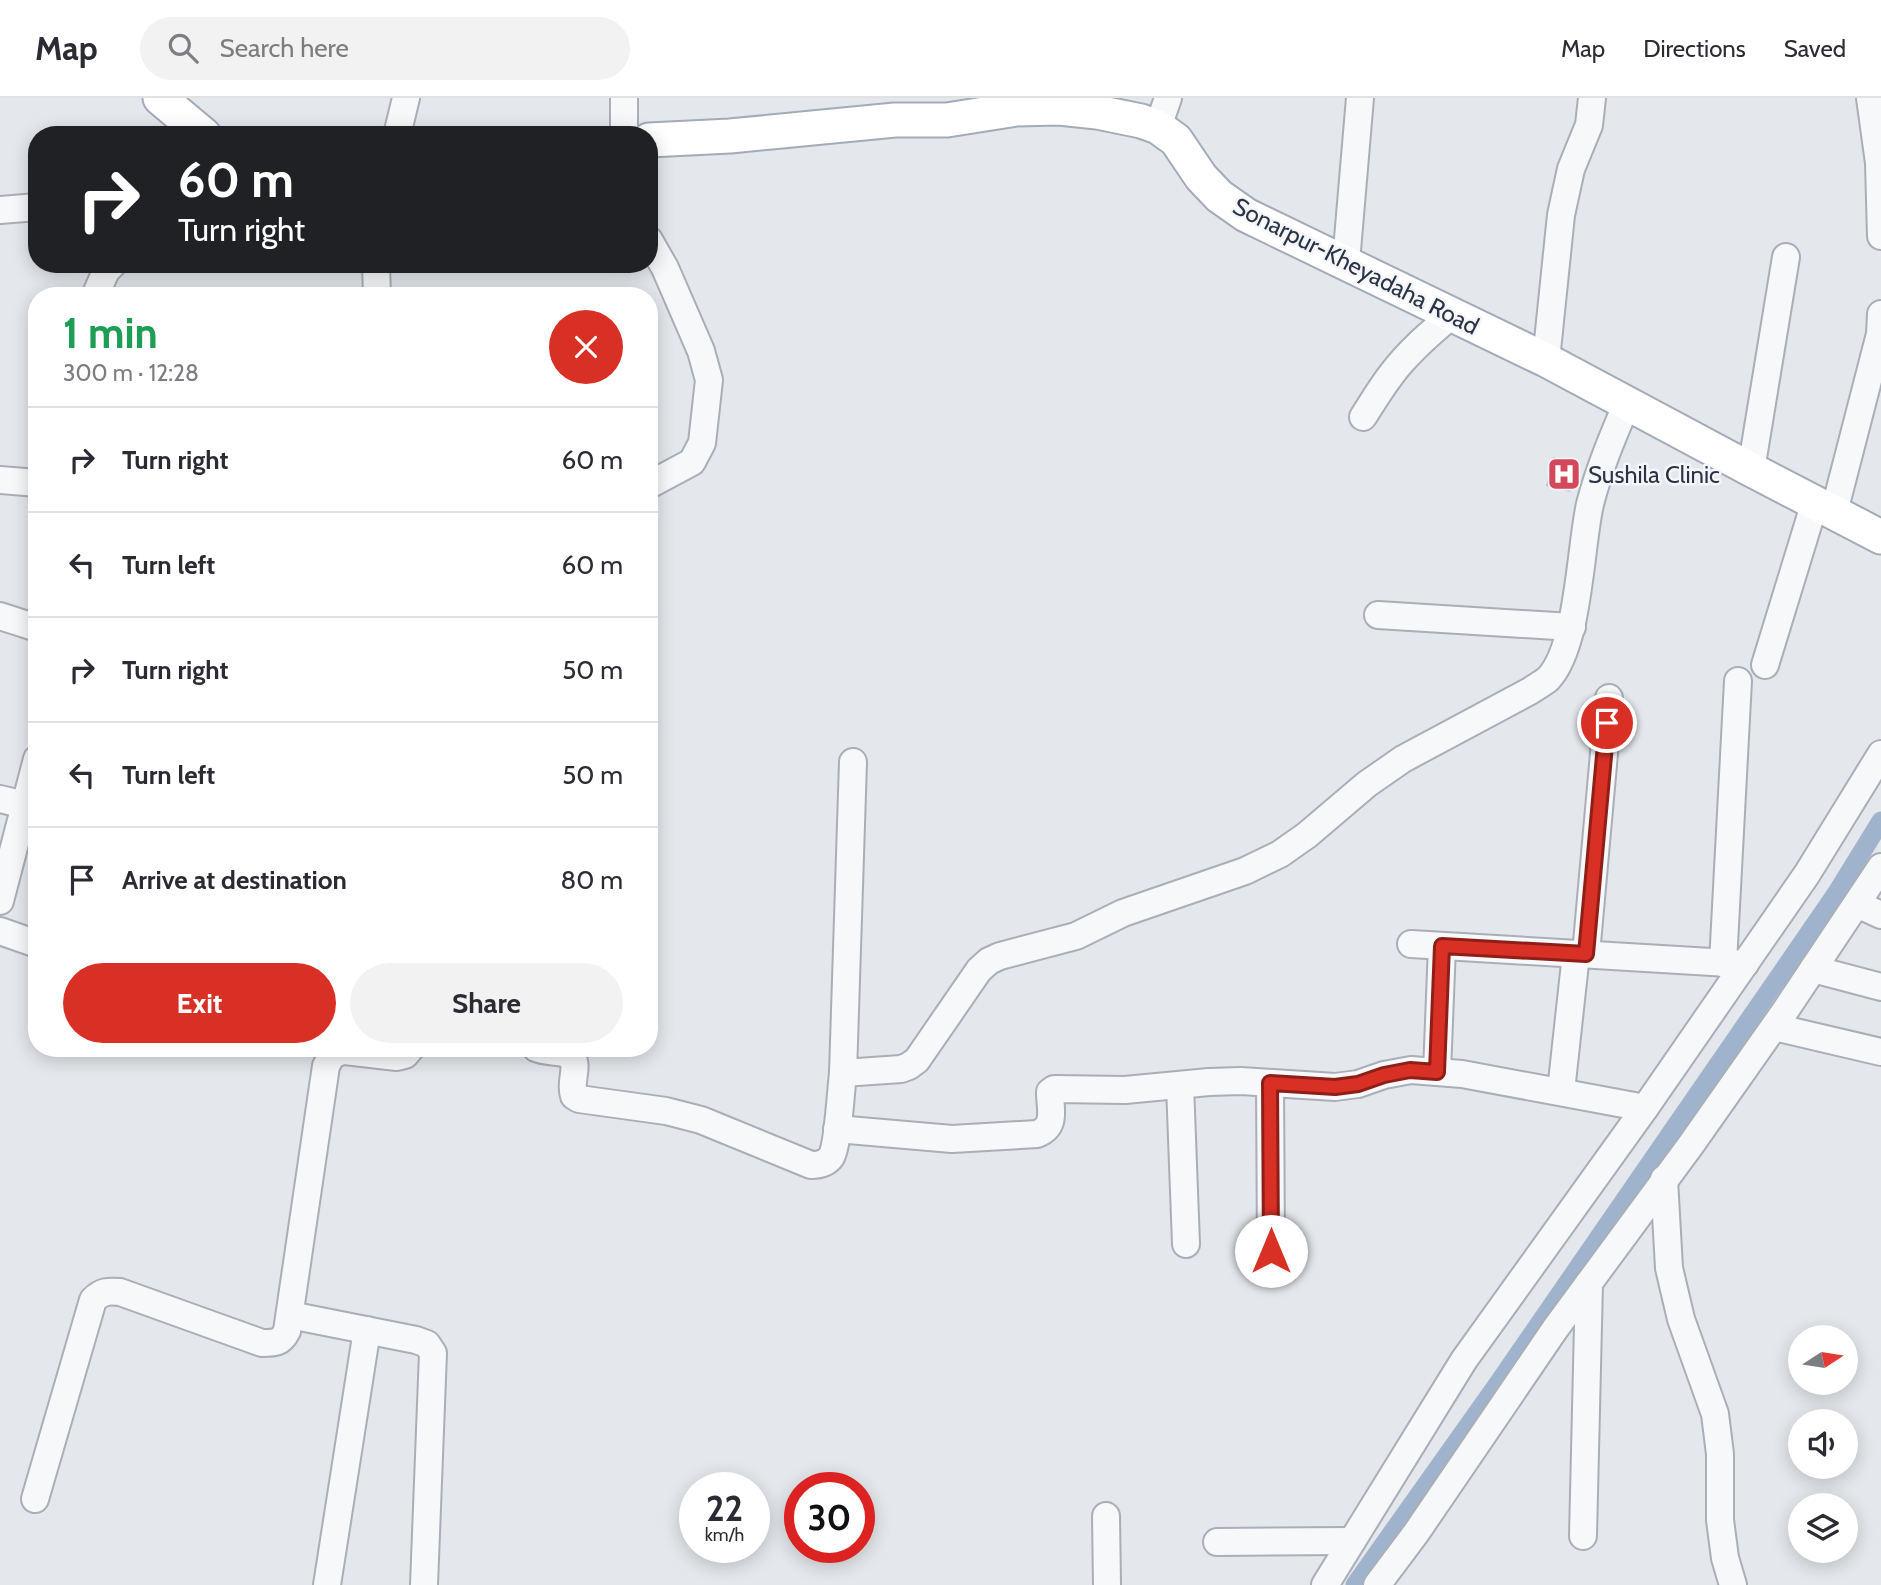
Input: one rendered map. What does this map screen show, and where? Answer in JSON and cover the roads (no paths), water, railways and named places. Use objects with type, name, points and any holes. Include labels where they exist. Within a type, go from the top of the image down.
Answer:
[{"type":"main road","points":[[160,98],[193,126]]},
{"type":"main road","name":"Sonarpur-Kheyadaha Road","points":[[658,140],[730,136],[895,120],[947,120],[1017,104],[1097,112],[1141,121],[1163,113],[1176,140],[1201,177],[1219,196],[1246,215],[1546,360],[1881,537]]},
{"type":"street","points":[[399,126],[406,98]]},
{"type":"street","points":[[624,98],[624,126]]},
{"type":"street","points":[[1346,262],[1360,98]]},
{"type":"street","points":[[1546,360],[1561,215],[1571,169],[1588,125],[1592,98]]},
{"type":"street","points":[[1870,98],[1879,145],[1881,236]]},
{"type":"street","points":[[0,210],[28,208]]},
{"type":"street","points":[[658,256],[701,351],[709,380],[702,443],[692,462],[658,480]]},
{"type":"street","points":[[1751,470],[1786,257]]},
{"type":"street","points":[[1765,665],[1825,507],[1880,334],[1881,314]]},
{"type":"street","points":[[1363,417],[1391,374],[1426,336],[1452,315]]},
{"type":"street","points":[[843,1073],[901,1069],[917,1060],[979,970],[989,961],[1076,936],[1123,913],[1245,871],[1280,854],[1307,835],[1367,784],[1403,760],[1520,697],[1549,678],[1561,657],[1572,627],[1590,504],[1602,464],[1626,403]]},
{"type":"street","points":[[0,480],[28,483]]},
{"type":"street","points":[[0,615],[28,625]]},
{"type":"street","points":[[1378,615],[1572,627]]},
{"type":"street","points":[[1734,964],[1738,681]]},
{"type":"street","points":[[1561,1091],[1581,954],[1609,698]]},
{"type":"street","points":[[1325,1585],[1464,1360],[1645,1108],[1734,964],[1807,874],[1881,754]]},
{"type":"street","points":[[572,1057],[576,1067],[573,1096],[683,1114],[810,1166],[823,1164],[832,1156],[843,1073],[853,762]]},
{"type":"street","points":[[0,901],[12,802],[28,774]]},
{"type":"street","points":[[1377,1585],[1416,1533],[1555,1329],[1774,1027],[1881,867]]},
{"type":"street","points":[[1857,904],[1881,915]]},
{"type":"street","points":[[0,931],[28,941]]},
{"type":"street","points":[[1411,944],[1734,964]]},
{"type":"street","points":[[1437,1072],[1442,946]]},
{"type":"street","points":[[1813,969],[1881,987]]},
{"type":"street","points":[[1774,1027],[1881,1052]]},
{"type":"street","points":[[35,1499],[93,1300],[100,1293],[120,1292],[262,1343],[283,1339],[290,1315],[326,1066],[330,1057]]},
{"type":"street","points":[[837,1129],[952,1139],[1037,1134],[1050,1125],[1050,1092],[1054,1089],[1125,1090],[1230,1081],[1335,1087],[1358,1084],[1410,1070],[1462,1074],[1645,1108]]},
{"type":"street","points":[[1270,1083],[1271,1251]]},
{"type":"street","points":[[1180,1085],[1186,1244]]},
{"type":"street","points":[[1664,1179],[1669,1268],[1681,1320],[1715,1414],[1720,1454],[1720,1520],[1733,1585]]},
{"type":"street","points":[[1583,1536],[1589,1283]]},
{"type":"street","points":[[290,1315],[416,1340],[427,1344],[433,1353],[424,1585]]},
{"type":"street","points":[[327,1585],[367,1330]]},
{"type":"street","points":[[1106,1516],[1107,1585]]},
{"type":"street","points":[[1217,1542],[1352,1541]]},
{"type":"waterway","points":[[1355,1585],[1497,1385],[1836,894],[1881,821]]},
{"type":"place","name":"Sushila Clinic","points":[[1564,474]]}]
